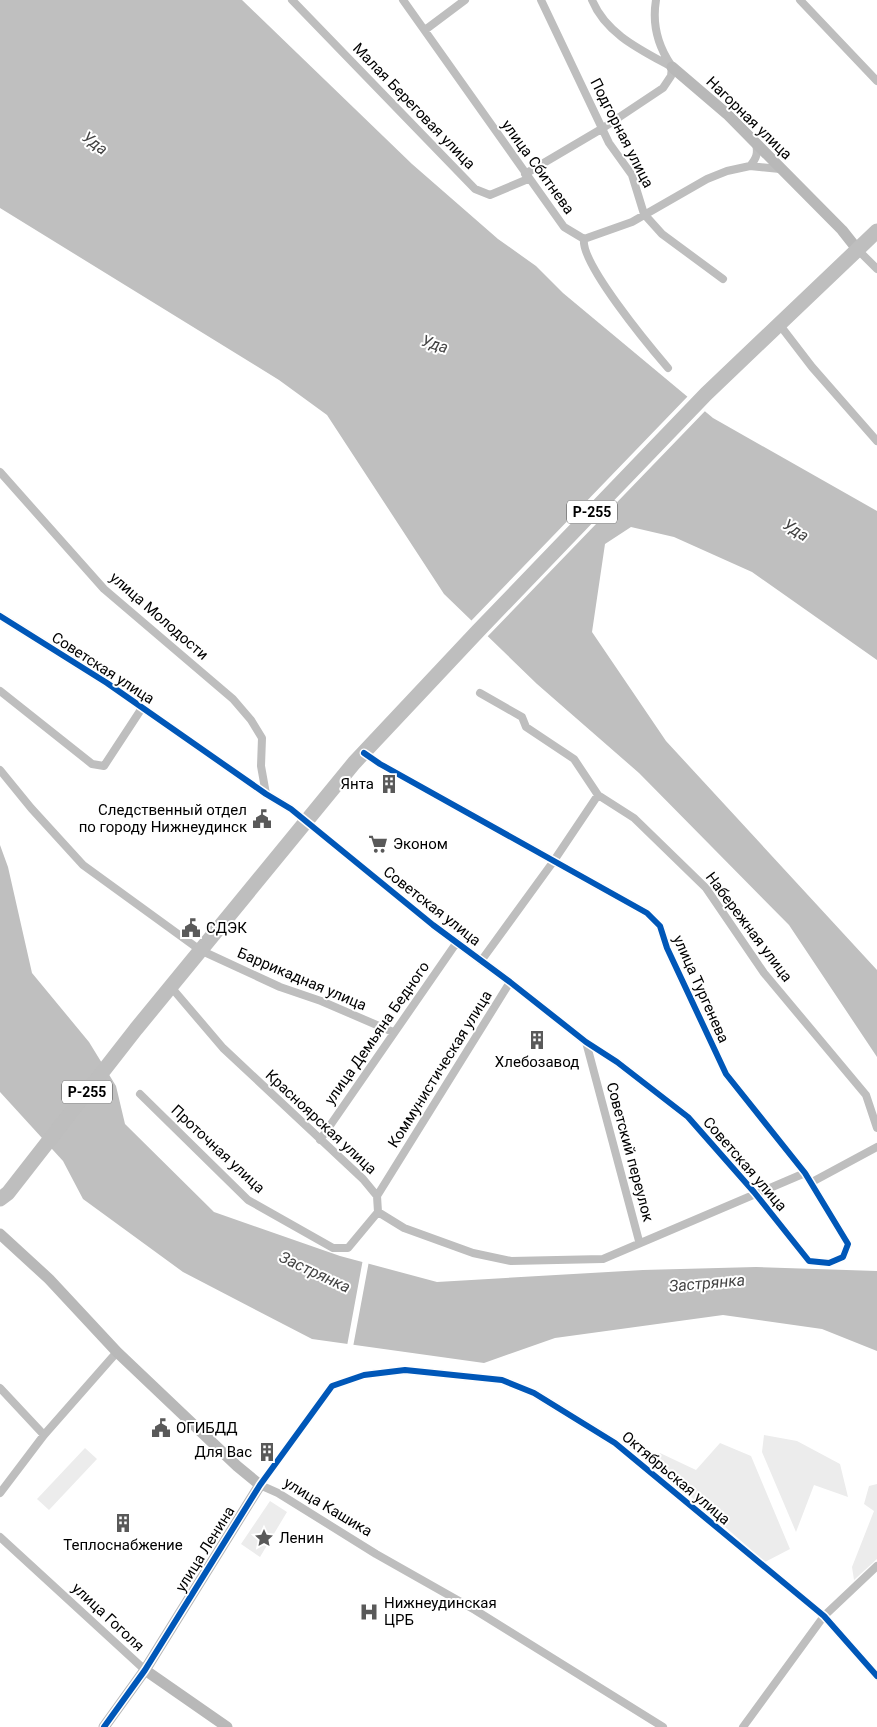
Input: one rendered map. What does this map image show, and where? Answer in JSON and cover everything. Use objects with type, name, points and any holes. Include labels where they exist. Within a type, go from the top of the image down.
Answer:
[{"type":"highway","name":"Р-255","points":[[0,1199],[39,1154],[136,1029],[305,820],[364,753],[478,630],[706,394],[877,231]]},
{"type":"street","name":"Малая Береговая улица","points":[[292,0],[475,189],[490,195],[527,176],[663,88],[671,76],[672,67]]},
{"type":"street","name":"улица Сбитнева","points":[[404,0],[564,227],[584,238]]},
{"type":"street","points":[[425,30],[465,0]]},
{"type":"street","name":"Подгорная улица","points":[[541,0],[609,143],[632,175],[644,214],[662,234],[723,279]]},
{"type":"street","name":"Нагорная улица","points":[[592,0],[596,11],[614,33],[672,67],[727,114],[877,269]]},
{"type":"street","points":[[656,0],[656,32],[661,51],[672,67]]},
{"type":"street","points":[[800,0],[877,81]]},
{"type":"street","points":[[750,166],[756,160],[758,152],[756,143]]},
{"type":"street","points":[[668,368],[640,336],[589,261],[583,245],[584,238],[609,231],[707,179],[750,166],[780,169]]},
{"type":"street","points":[[779,324],[812,367],[877,441]]},
{"type":"street","name":"улица Молодости","points":[[0,472],[104,589],[233,699],[251,720],[262,738],[261,766],[266,794]]},
{"type":"street","name":"Советская улица","points":[[0,616],[142,708],[305,820],[481,961],[688,1117],[754,1192],[809,1260]]},
{"type":"street","points":[[0,691],[92,764],[104,766],[142,708]]},
{"type":"street","name":"Набережная улица","points":[[480,693],[522,717],[526,727],[574,759],[598,795],[634,818],[706,888],[764,973],[866,1095],[877,1128]]},
{"type":"street","name":"улица Тургенева","points":[[364,753],[553,862],[648,914],[660,926],[667,948],[726,1074],[805,1172],[848,1244],[843,1257],[829,1263],[809,1260]]},
{"type":"street","name":"Баррикадная улица","points":[[0,770],[31,808],[83,865],[200,950],[280,987],[321,1001],[394,1032]]},
{"type":"street","points":[[481,961],[553,862],[598,795]]},
{"type":"street","name":"улица Демьяна Бедного","points":[[320,1140],[457,942]]},
{"type":"street","name":"Коммунистическая улица","points":[[377,1196],[510,982]]},
{"type":"street","name":"Красноярская улица","points":[[171,987],[223,1048],[364,1179],[377,1196],[378,1212]]},
{"type":"street","name":"Советский переулок","points":[[586,1042],[639,1241]]},
{"type":"street","name":"Проточная улица","points":[[140,1094],[248,1200],[333,1248],[348,1248],[378,1212]]},
{"type":"street","points":[[812,1182],[877,1147]]},
{"type":"street","points":[[378,1212],[398,1225],[415,1232],[473,1253],[511,1261],[602,1258],[621,1252],[639,1241],[805,1172]]},
{"type":"street","name":"улица Кашика","points":[[0,1234],[49,1279],[117,1352],[237,1466],[260,1485],[278,1493],[376,1554],[475,1610],[663,1727]]},
{"type":"street","points":[[0,1493],[44,1435],[117,1352]]},
{"type":"street","name":"Октябрьская улица","points":[[332,1386],[364,1374],[405,1370],[502,1380],[534,1392],[615,1443],[824,1616],[877,1676]]},
{"type":"street","name":"улица Ленина","points":[[104,1727],[144,1670],[260,1485],[332,1386]]},
{"type":"street","points":[[0,1388],[44,1435]]},
{"type":"street","name":"улица Гоголя","points":[[0,1537],[144,1670],[227,1727]]},
{"type":"street","points":[[743,1727],[824,1616],[877,1566]]},
{"type":"shaded area","points":[[764,1435],[797,1441],[840,1464],[848,1497],[814,1485],[796,1532],[762,1452]]},
{"type":"shaded area","points":[[720,1443],[751,1456],[790,1549],[765,1562],[650,1461],[660,1453],[696,1470]]},
{"type":"shaded area","points":[[85,1448],[97,1459],[49,1510],[37,1499]]},
{"type":"shaded area","points":[[877,1484],[877,1559],[854,1580],[852,1567],[874,1511],[864,1504],[869,1486]]},
{"type":"shaded area","points":[[270,1501],[287,1512],[260,1557],[241,1544]]},
{"type":"water","name":"Уда","points":[[0,0],[242,0],[412,164],[498,239],[536,266],[563,293],[713,418],[877,511],[877,660],[752,572],[674,537],[631,527],[605,544],[592,632],[666,741],[877,970],[877,1057],[789,925],[639,773],[537,684],[444,594],[327,415],[279,380],[0,208]]},
{"type":"water","name":"Застрянка","points":[[0,845],[8,867],[32,973],[89,1042],[116,1086],[125,1124],[214,1212],[340,1256],[437,1282],[643,1270],[756,1267],[877,1271],[877,1351],[822,1329],[723,1315],[555,1338],[484,1363],[312,1339],[183,1272],[83,1199],[63,1161],[0,1092]]},
{"type":"pier","points":[[689,395],[707,409],[487,637],[470,622]]},
{"type":"pier","points":[[363,1259],[369,1261],[353,1347],[347,1346]]},
{"type":"cycle path","points":[[0,616],[107,683],[266,794],[291,809],[433,925],[688,1117],[754,1192],[809,1261],[829,1263],[843,1257],[848,1244],[805,1173],[726,1074],[667,948],[660,926],[647,913],[380,764],[364,753]]},
{"type":"cycle path","points":[[104,1727],[145,1670],[260,1485],[332,1386],[364,1375],[405,1370],[502,1380],[534,1393],[615,1443],[824,1616],[877,1676]]},
{"type":"place","name":"Янта","points":[[389,784]]},
{"type":"place","name":"Следственный отдел по городу Нижнеудинск","points":[[262,819]]},
{"type":"place","name":"Эконом","points":[[378,844]]},
{"type":"place","name":"СДЭК","points":[[191,928]]},
{"type":"place","name":"Хлебозавод","points":[[537,1040]]},
{"type":"place","name":"ОГИБДД","points":[[161,1428]]},
{"type":"place","name":"Для Вас","points":[[267,1452]]},
{"type":"place","name":"Теплоснабжение","points":[[123,1523]]},
{"type":"place","name":"Ленин","points":[[264,1538]]},
{"type":"place","name":"Нижнеудинская ЦРБ","points":[[369,1612]]}]
